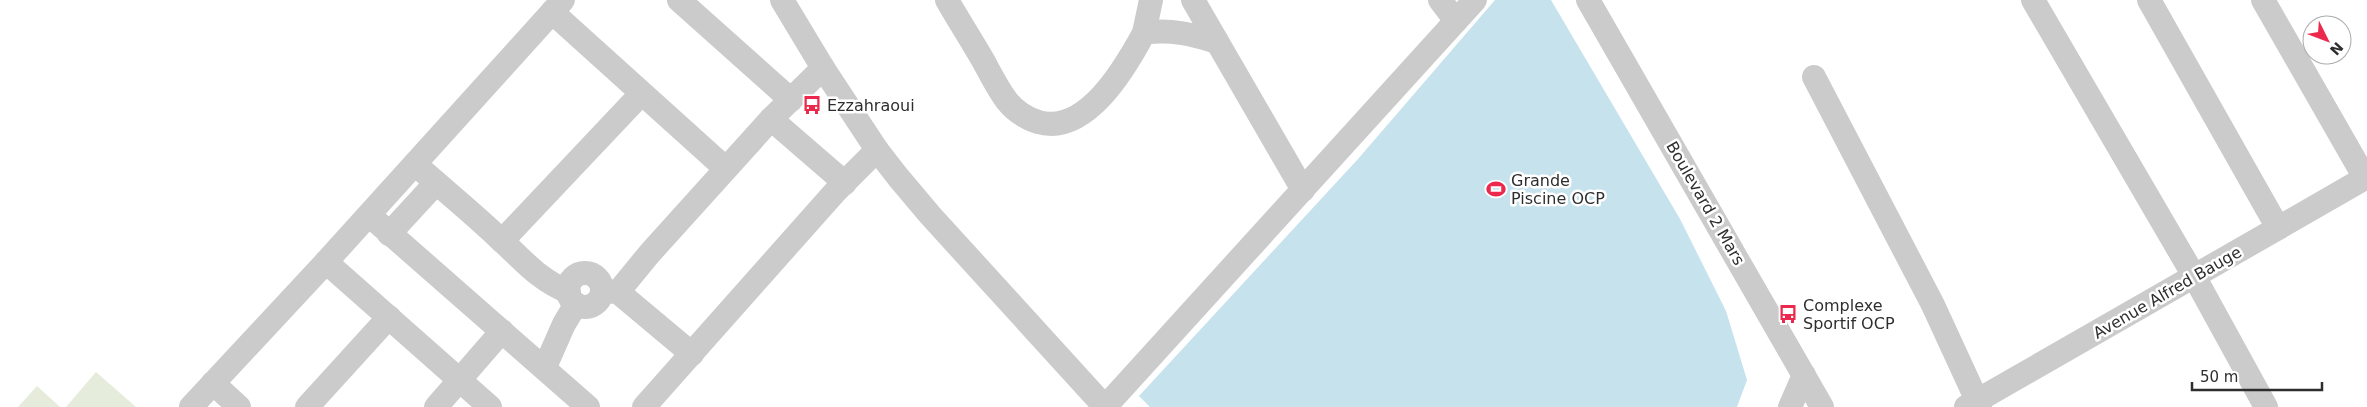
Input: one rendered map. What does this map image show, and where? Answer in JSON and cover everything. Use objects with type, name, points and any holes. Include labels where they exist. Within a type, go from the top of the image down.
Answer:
[{"type":"street","points":[[679,0],[790,100]]},
{"type":"street","points":[[782,0],[823,68],[877,150],[936,222],[1105,407],[1475,0]]},
{"type":"street","points":[[947,0],[1007,101],[1027,118],[1044,124],[1069,120],[1090,107],[1114,81],[1132,56],[1144,34],[1151,0]]},
{"type":"street","points":[[1193,0],[1303,190]]},
{"type":"street","points":[[1440,0],[1456,21]]},
{"type":"street","name":"Boulevard 2 Mars","points":[[1588,0],[1822,407]]},
{"type":"street","points":[[2033,0],[2194,276],[2266,407]]},
{"type":"street","points":[[2150,0],[2278,228]]},
{"type":"street","points":[[2264,0],[2366,178]]},
{"type":"street","points":[[191,407],[326,262],[557,6],[641,94],[725,168]]},
{"type":"street","points":[[1144,34],[1172,31],[1192,34],[1217,42]]},
{"type":"street","points":[[610,292],[650,253],[771,118],[823,68]]},
{"type":"street","points":[[1814,77],[1932,305],[1974,405]]},
{"type":"street","points":[[502,241],[641,94]]},
{"type":"street","points":[[771,118],[845,183]]},
{"type":"street","points":[[644,407],[845,183],[877,150]]},
{"type":"street","points":[[415,164],[502,241],[539,277],[572,298]]},
{"type":"street","name":"Avenue Alfred Bauge","points":[[1974,405],[2366,178]]},
{"type":"street","points":[[389,234],[436,183]]},
{"type":"street","points":[[368,215],[545,367],[588,407]]},
{"type":"street","points":[[326,262],[490,407]]},
{"type":"street","points":[[545,367],[564,324],[572,298],[572,280],[579,275],[587,273],[692,354]]},
{"type":"street","points":[[307,407],[388,317]]},
{"type":"street","points":[[436,407],[461,381],[502,331]]},
{"type":"street","points":[[1790,407],[1804,375]]},
{"type":"street","points":[[213,383],[239,407]]},
{"type":"green space","points":[[96,372],[136,407],[66,407]]},
{"type":"green space","points":[[37,386],[60,407],[18,407]]},
{"type":"water","name":"Grande Piscine OCP","points":[[1495,0],[1551,0],[1680,219],[1726,311],[1747,380],[1737,407],[1150,407],[1139,396],[1358,159]]},
{"type":"place","name":"Ezzahraoui","points":[[812,105]]},
{"type":"place","name":"Grande Piscine OCP","points":[[1496,189]]},
{"type":"place","name":"Complexe Sportif OCP","points":[[1788,314]]}]
